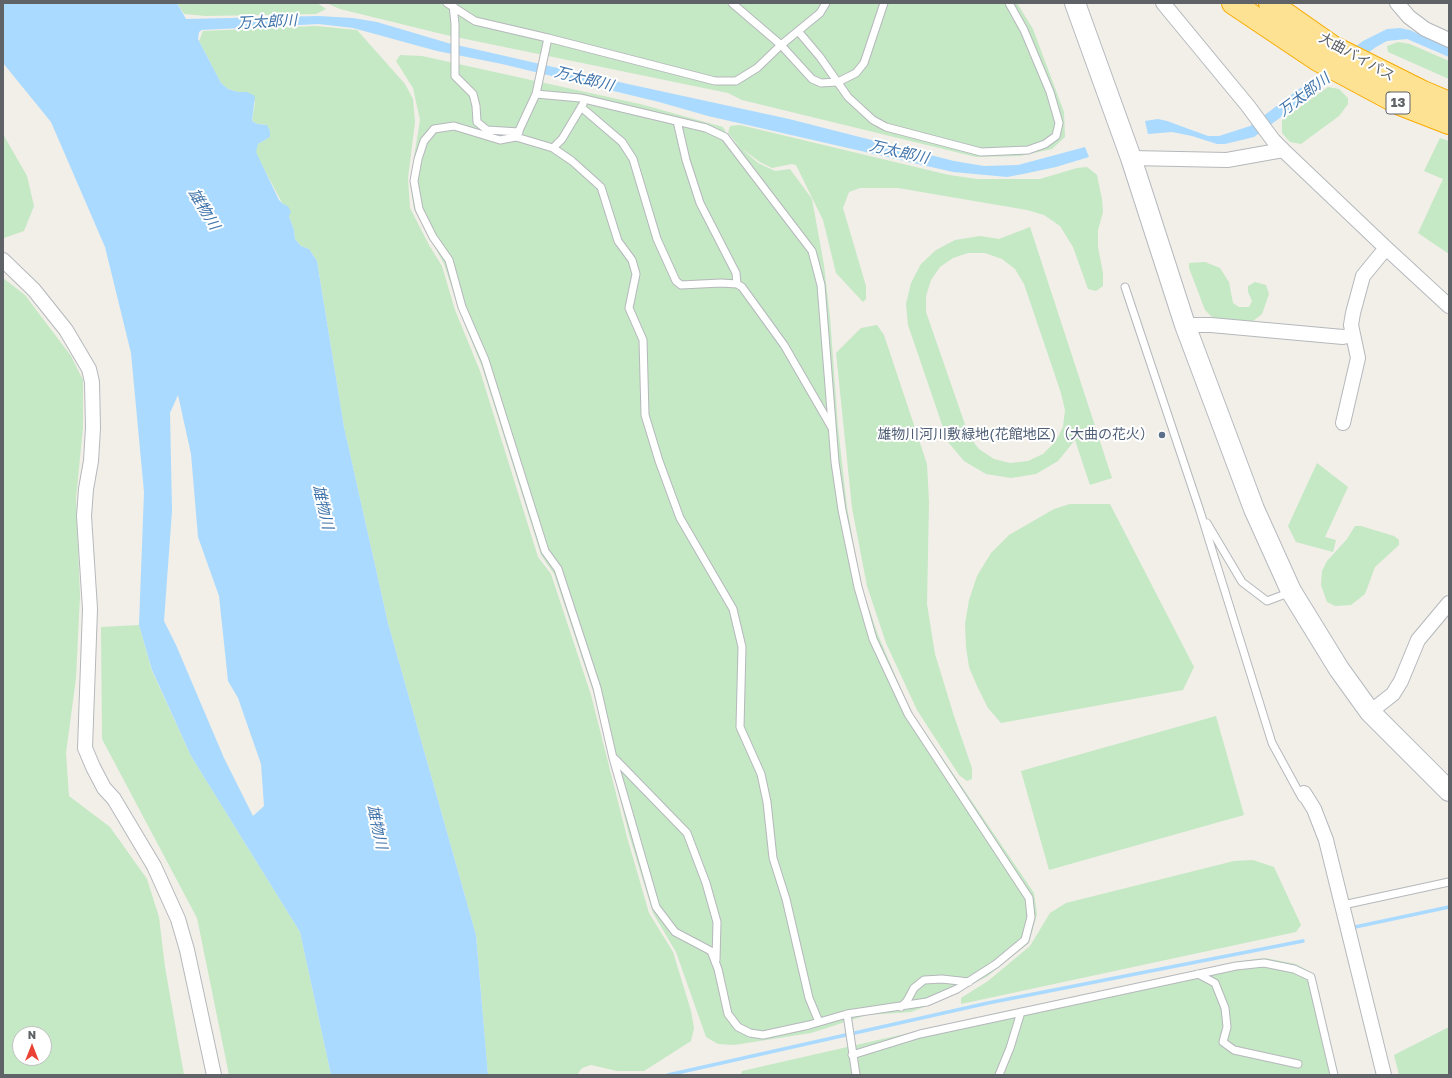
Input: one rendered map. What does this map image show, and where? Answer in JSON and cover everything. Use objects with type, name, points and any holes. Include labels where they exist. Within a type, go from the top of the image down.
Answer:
[{"type":"highway","name":"大曲バイパス","points":[[1233,3],[1324,64],[1356,69],[1449,103]]},
{"type":"highway","name":"大曲バイパス","points":[[1270,3],[1340,50],[1356,69],[1400,104],[1449,123]]},
{"type":"street","points":[[1075,3],[1131,158],[1185,325],[1254,509],[1291,591],[1339,670],[1370,712],[1449,791]]},
{"type":"street","points":[[1163,3],[1248,106],[1273,140],[1449,306]]},
{"type":"street","points":[[1397,3],[1409,17],[1425,29],[1449,40]]},
{"type":"street","points":[[1131,158],[1227,160],[1283,150]]},
{"type":"street","points":[[1343,424],[1358,358],[1351,326],[1353,313],[1363,276],[1386,248]]},
{"type":"street","points":[[3,260],[34,290],[66,330],[89,369],[92,382],[93,428],[91,461],[86,489],[84,516],[90,609],[85,748],[92,767],[104,788],[114,799],[154,866],[178,919],[187,950],[214,1075]]},
{"type":"street","points":[[1185,325],[1343,337],[1353,335]]},
{"type":"street","points":[[1370,712],[1393,694],[1401,681],[1418,640],[1449,603]]},
{"type":"street","points":[[1305,800],[1314,809],[1326,840],[1384,1075]]},
{"type":"lane","points":[[732,3],[781,45],[812,79],[821,83],[838,82],[856,74],[864,64],[884,3]]},
{"type":"lane","points":[[451,4],[475,21],[548,38],[715,81],[736,81],[757,68],[781,45],[820,13],[826,3]]},
{"type":"lane","points":[[798,31],[848,97],[873,120],[886,127],[981,152],[1028,150],[1045,144],[1056,136],[1059,123],[1050,92],[1024,30],[1009,3]]},
{"type":"lane","points":[[451,4],[455,24],[455,76],[473,94],[476,106],[477,122],[487,130],[518,135],[553,148],[572,161],[601,187],[618,241],[632,260],[636,274],[629,308],[643,340],[646,414],[659,461],[680,518],[733,609],[742,647],[740,727],[761,774],[767,802],[773,858],[788,907],[809,998],[819,1022]]},
{"type":"lane","points":[[518,135],[536,94],[548,38]]},
{"type":"lane","points":[[518,135],[500,140],[454,126],[434,129],[424,141],[418,159],[414,181],[419,209],[433,237],[448,260],[462,307],[485,360],[545,551],[559,574],[596,688],[613,758],[656,907],[675,932],[711,951],[728,1014],[738,1027],[750,1033],[763,1035],[847,1015],[928,1002],[969,982],[1001,960],[1025,940],[1031,917],[1029,898],[908,714],[873,639],[858,587],[842,510],[833,430],[821,285],[812,251],[725,137],[706,128],[585,99],[536,94]]},
{"type":"lane","points":[[553,148],[562,139],[585,99]]},
{"type":"lane","points":[[581,107],[622,142],[633,159],[657,239],[676,281],[680,285],[736,284],[742,287],[784,345],[833,430]]},
{"type":"lane","points":[[677,121],[686,160],[700,203],[736,273],[736,284]]},
{"type":"lane","points":[[1125,287],[1200,511],[1272,743],[1305,800]]},
{"type":"lane","points":[[1200,511],[1242,582],[1267,601],[1291,591]]},
{"type":"lane","points":[[613,758],[687,833],[706,884],[717,922],[715,962]]},
{"type":"lane","points":[[1343,905],[1449,882]]},
{"type":"lane","points":[[852,1054],[920,1034],[1236,966],[1264,963],[1294,969],[1311,977],[1334,1075]]},
{"type":"lane","points":[[1198,974],[1215,983],[1225,1008],[1227,1027],[1223,1042],[1234,1050],[1298,1064]]},
{"type":"lane","points":[[901,1007],[907,1001],[914,988],[924,980],[942,979],[969,982]]},
{"type":"lane","points":[[999,1075],[1010,1048],[1021,1012]]},
{"type":"lane","points":[[847,1015],[856,1075]]},
{"type":"green space","points":[[177,3],[317,3],[326,9],[316,14],[206,16],[184,14]]},
{"type":"green space","points":[[326,3],[1017,3],[1033,29],[1064,112],[1065,137],[1052,149],[1020,156],[976,157],[742,100],[728,93],[446,35],[340,9]]},
{"type":"green space","points":[[316,26],[357,30],[405,84],[413,99],[415,122],[408,178],[410,208],[429,245],[442,266],[455,310],[480,371],[538,557],[551,574],[591,695],[627,837],[649,913],[673,952],[691,1011],[694,1028],[691,1041],[644,1071],[617,1071],[591,1065],[582,1068],[577,1075],[488,1075],[476,935],[388,623],[344,427],[317,261],[309,249],[301,246],[295,239],[294,230],[289,216],[255,152],[258,144],[270,137],[267,125],[257,124],[252,121],[255,102],[247,92],[238,92],[228,89],[221,83],[199,41],[203,31]]},
{"type":"green space","points":[[1398,42],[1410,44],[1449,61],[1449,79],[1388,52],[1387,46]]},
{"type":"green space","points":[[400,55],[422,56],[640,104],[723,127],[728,136],[739,146],[728,133],[730,126],[740,125],[949,175],[977,179],[1040,179],[1077,168],[1087,167],[1097,175],[1103,212],[1098,230],[1098,247],[1103,273],[1103,286],[1096,291],[1088,289],[1073,247],[1060,226],[1044,215],[1027,210],[898,188],[860,188],[849,192],[843,208],[866,286],[866,299],[863,302],[836,273],[823,220],[796,165],[792,164],[772,168],[760,162],[741,148],[758,163],[775,171],[790,169],[812,199],[824,265],[830,317],[838,427],[847,507],[861,585],[878,635],[910,710],[1034,893],[1037,914],[1029,943],[988,976],[940,1001],[911,1012],[867,1015],[811,1033],[734,1045],[718,1044],[706,1037],[676,952],[653,913],[629,835],[594,694],[554,574],[541,555],[482,367],[460,313],[444,264],[414,209],[410,182],[420,120],[413,88],[396,61]]},
{"type":"green space","points":[[1328,87],[1339,89],[1348,98],[1348,104],[1339,116],[1301,144],[1290,142],[1282,133],[1282,120]]},
{"type":"green space","points":[[3,134],[27,176],[34,206],[24,231],[4,238]]},
{"type":"green space","points":[[1440,138],[1449,141],[1449,254],[1418,233],[1443,179],[1424,171]]},
{"type":"green space","points":[[1030,227],[1112,478],[1090,485],[1075,440],[1058,461],[1036,474],[1011,478],[986,474],[964,461],[948,442],[908,325],[906,304],[911,283],[921,264],[936,250],[955,240],[980,236],[999,239]],"holes":[[[968,253],[985,253],[1002,259],[1015,269],[1024,284],[1061,393],[1065,410],[1063,427],[1055,442],[1043,454],[1028,461],[1010,463],[994,459],[979,449],[969,436],[926,312],[926,296],[931,280],[940,267],[953,258]]]},
{"type":"green space","points":[[1205,262],[1220,268],[1229,282],[1233,303],[1239,307],[1249,307],[1252,301],[1248,292],[1248,286],[1255,282],[1266,285],[1269,294],[1262,314],[1253,321],[1233,324],[1214,319],[1205,310],[1189,268],[1189,263]]},
{"type":"green space","points":[[3,278],[25,295],[71,356],[83,380],[83,427],[76,499],[80,596],[76,678],[66,753],[69,796],[110,827],[147,879],[159,917],[165,967],[184,1075],[3,1075]]},
{"type":"green space","points":[[877,325],[884,335],[927,464],[929,502],[927,604],[935,654],[972,768],[972,779],[967,781],[959,775],[917,710],[886,643],[867,586],[852,508],[836,353],[861,328]]},
{"type":"green space","points":[[1317,463],[1348,487],[1325,537],[1336,540],[1333,552],[1296,542],[1288,526]]},
{"type":"green space","points":[[1070,504],[1110,504],[1194,667],[1183,690],[1001,723],[988,708],[969,667],[965,624],[969,600],[977,576],[991,553],[1009,535],[1054,509]]},
{"type":"green space","points":[[1355,526],[1361,526],[1394,536],[1399,540],[1399,545],[1375,567],[1365,594],[1351,605],[1335,606],[1327,602],[1321,585],[1322,571],[1327,561],[1347,539]]},
{"type":"green space","points":[[139,625],[152,671],[191,756],[300,932],[331,1075],[229,1075],[197,918],[102,739],[101,627]]},
{"type":"green space","points":[[1216,716],[1244,815],[1049,870],[1021,771]]},
{"type":"green space","points":[[1253,860],[1274,867],[1301,925],[1296,932],[961,1004],[961,998],[988,981],[1030,946],[1050,913],[1066,903],[1234,861]]},
{"type":"green space","points":[[1265,958],[1296,964],[1314,974],[1338,1075],[741,1075],[742,1071],[992,1014],[1241,961]]},
{"type":"green space","points":[[1449,1027],[1449,1075],[1399,1075],[1394,1055]]},
{"type":"water","points":[[3,3],[177,3],[186,19],[319,16],[353,18],[377,22],[448,43],[789,119],[954,161],[984,166],[1018,165],[1085,147],[1089,157],[1056,167],[1023,174],[1007,177],[953,172],[708,116],[659,102],[502,64],[437,51],[353,28],[319,24],[202,30],[199,32],[198,39],[221,83],[228,89],[238,92],[247,92],[255,96],[252,121],[257,124],[267,125],[270,131],[270,137],[258,144],[256,152],[279,200],[288,206],[291,212],[289,216],[294,230],[295,239],[301,246],[309,249],[317,261],[344,427],[388,623],[476,935],[488,1075],[331,1075],[300,932],[191,756],[152,670],[139,625],[144,492],[131,353],[105,247],[51,122],[3,63]],"holes":[[[178,395],[191,454],[198,537],[219,596],[228,681],[238,698],[261,764],[264,806],[253,816],[224,758],[176,645],[164,621],[172,511],[170,413]]]},
{"type":"water","name":"万太郎川","points":[[1400,28],[1410,30],[1449,48],[1449,57],[1407,39],[1387,41],[1376,47],[1254,137],[1225,144],[1217,144],[1192,136],[1172,132],[1148,134],[1145,121],[1158,119],[1208,136],[1219,136],[1250,126],[1363,41],[1387,29]]},
{"type":"waterway","points":[[1355,927],[1449,907]]},
{"type":"waterway","points":[[668,1075],[988,1003],[1303,941]]},
{"type":"place","name":"雄物川河川敷緑地(花館地区)（大曲の花火）","points":[[1162,435]]},
{"type":"water label","name":"雄物川","points":[[204,209]]},
{"type":"water label","name":"雄物川","points":[[323,507]]},
{"type":"water label","name":"雄物川","points":[[377,827]]}]
